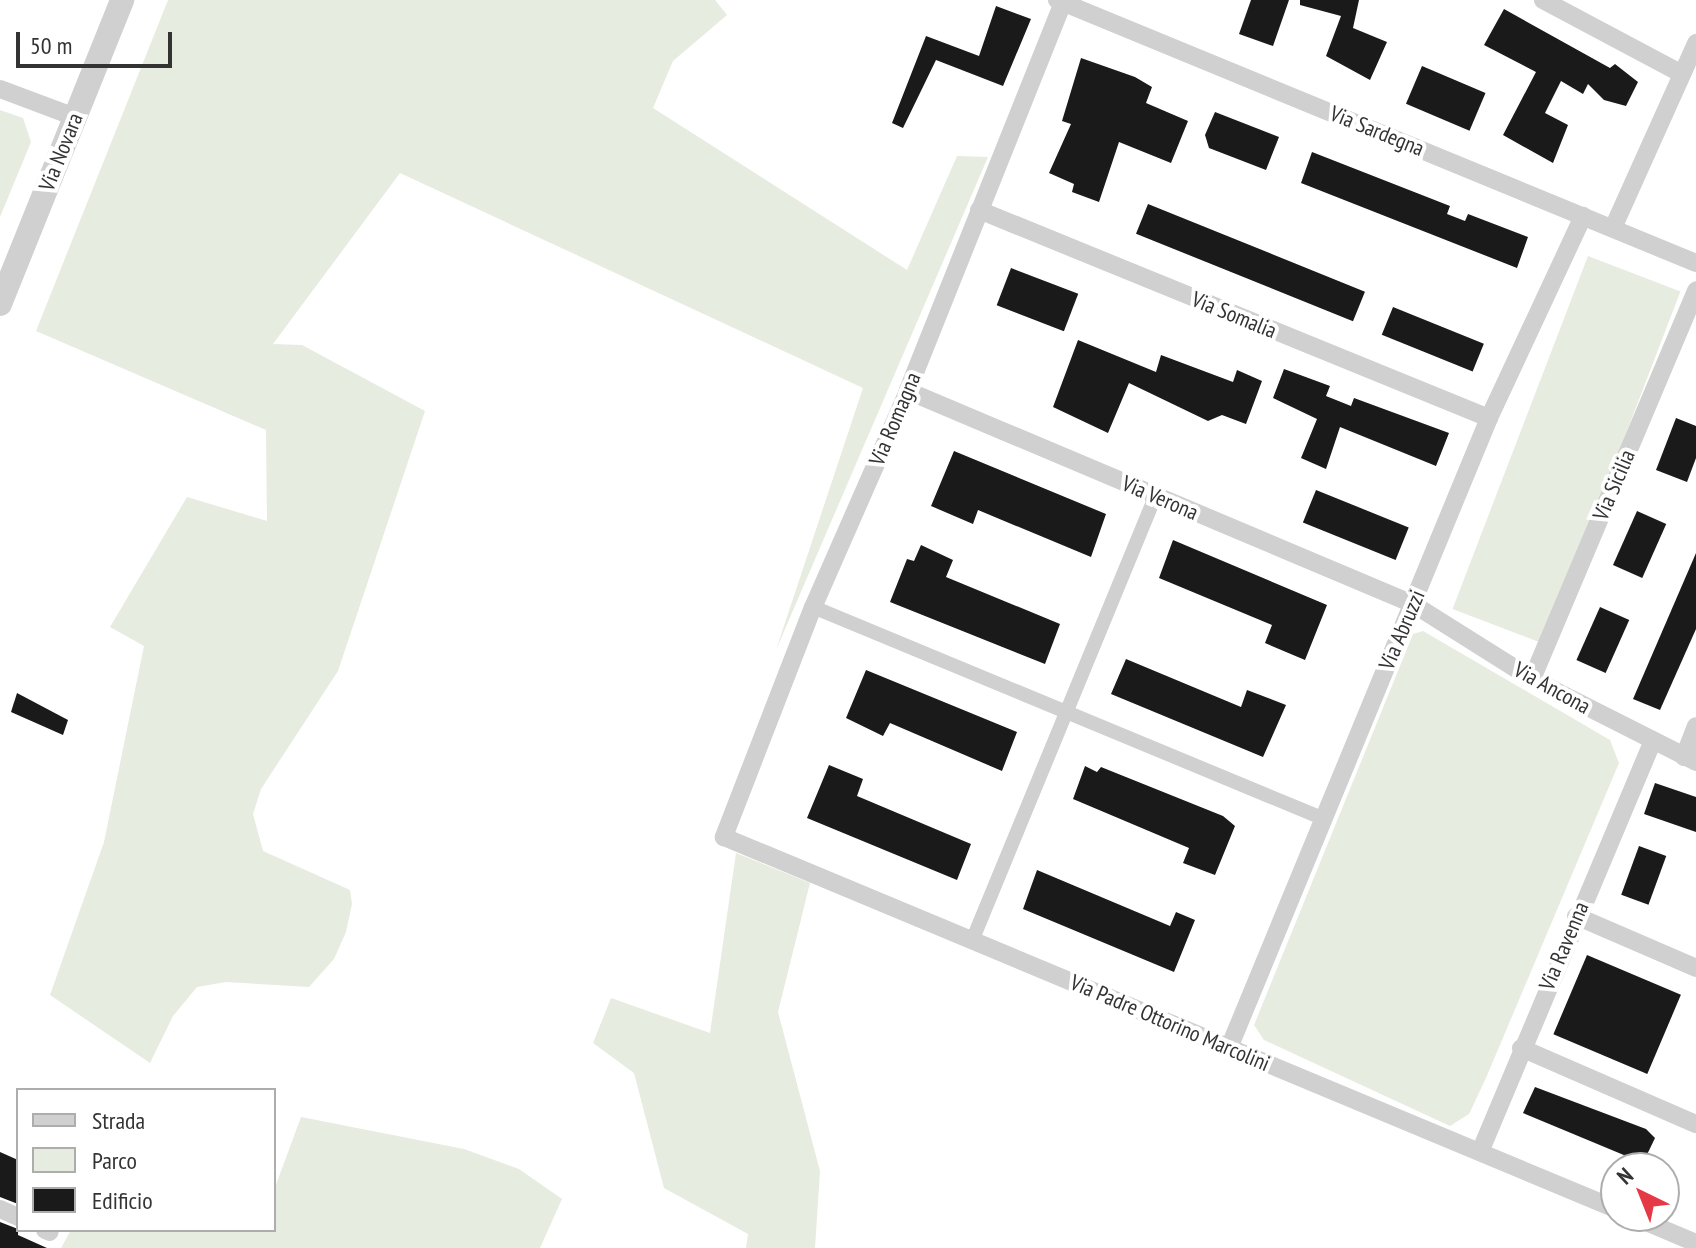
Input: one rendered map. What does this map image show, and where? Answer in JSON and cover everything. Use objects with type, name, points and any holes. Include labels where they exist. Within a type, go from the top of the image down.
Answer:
[{"type":"street","name":"Via Novara","points":[[0,304],[122,0]]},
{"type":"street","points":[[1543,0],[1682,74]]},
{"type":"street","name":"Via Romagna","points":[[724,837],[813,607],[908,391],[1061,1]]},
{"type":"street","name":"Via Sardegna","points":[[1061,1],[1696,263]]},
{"type":"street","points":[[1613,228],[1696,43]]},
{"type":"street","points":[[0,89],[75,117]]},
{"type":"street","name":"Via Somalia","points":[[979,210],[1489,418]]},
{"type":"street","name":"Via Abruzzi","points":[[1229,1048],[1489,418],[1583,216]]},
{"type":"street","name":"Via Sicilia","points":[[1532,679],[1696,290]]},
{"type":"street","name":"Via Verona","points":[[908,391],[1413,604]]},
{"type":"street","points":[[972,941],[1155,496]]},
{"type":"street","name":"Via Ancona","points":[[1413,604],[1532,679],[1690,760]]},
{"type":"street","points":[[813,607],[1322,818]]},
{"type":"street","points":[[1690,760],[1696,726]]},
{"type":"street","name":"Via Ravenna","points":[[1480,1152],[1576,916],[1652,743]]},
{"type":"street","name":"Via Padre Ottorino Marcolini","points":[[724,837],[1600,1202]]},
{"type":"street","points":[[1576,916],[1696,968]]},
{"type":"street","points":[[1521,1048],[1696,1124]]},
{"type":"street","points":[[1670,1232],[1696,1243]]},
{"type":"green space","points":[[168,0],[715,0],[727,15],[673,61],[653,108],[907,270],[957,156],[988,157],[776,650],[863,388],[400,173],[273,344],[302,345],[425,411],[338,671],[261,789],[253,814],[263,851],[350,890],[352,904],[346,932],[334,959],[309,987],[226,982],[197,987],[173,1016],[150,1063],[50,995],[104,842],[144,646],[110,627],[187,497],[267,521],[266,430],[36,331]]},
{"type":"green space","points":[[0,110],[23,118],[31,142],[0,217]]},
{"type":"green space","points":[[1588,256],[1680,291],[1545,644],[1453,609]]},
{"type":"green space","points":[[1423,631],[1610,740],[1619,763],[1486,1078],[1469,1114],[1450,1126],[1264,1040],[1254,1025],[1413,634]]},
{"type":"green space","points":[[736,853],[810,883],[778,1012],[820,1171],[815,1248],[746,1248],[748,1234],[664,1188],[634,1073],[593,1043],[611,998],[710,1033]]},
{"type":"green space","points":[[301,1117],[464,1149],[519,1169],[562,1199],[540,1248],[61,1248],[70,1232],[276,1232],[276,1185]]},
{"type":"building","points":[[1251,0],[1289,0],[1273,46],[1239,34]]},
{"type":"building","points":[[1300,0],[1359,0],[1353,28],[1387,42],[1370,80],[1326,56],[1341,16],[1300,5]]},
{"type":"building","points":[[996,6],[1031,19],[1003,86],[936,60],[903,128],[892,123],[926,36],[979,56]]},
{"type":"building","points":[[1504,9],[1610,68],[1615,64],[1638,82],[1626,106],[1604,100],[1588,84],[1583,94],[1561,81],[1545,113],[1568,125],[1553,163],[1503,135],[1536,72],[1484,45]]},
{"type":"building","points":[[1081,58],[1135,77],[1152,87],[1146,103],[1188,121],[1171,163],[1119,142],[1099,202],[1072,192],[1074,184],[1049,173],[1071,124],[1062,121]]},
{"type":"building","points":[[1422,66],[1486,93],[1469,131],[1406,104]]},
{"type":"building","points":[[1215,112],[1279,137],[1266,170],[1209,148],[1205,135]]},
{"type":"building","points":[[1312,152],[1450,206],[1447,214],[1465,221],[1468,214],[1528,237],[1517,268],[1301,183]]},
{"type":"building","points":[[1148,204],[1365,292],[1353,321],[1136,234]]},
{"type":"building","points":[[1011,268],[1078,294],[1064,331],[997,305]]},
{"type":"building","points":[[1393,307],[1484,344],[1473,372],[1382,335]]},
{"type":"building","points":[[1078,340],[1156,372],[1161,355],[1233,382],[1237,370],[1262,381],[1246,424],[1222,415],[1208,421],[1129,383],[1108,433],[1053,407]]},
{"type":"building","points":[[1284,369],[1330,386],[1326,396],[1351,406],[1354,398],[1449,433],[1436,466],[1340,427],[1326,469],[1301,458],[1317,419],[1273,398]]},
{"type":"building","points":[[1676,418],[1696,426],[1696,458],[1687,482],[1656,470]]},
{"type":"building","points":[[954,451],[1106,514],[1091,557],[978,510],[973,524],[931,506]]},
{"type":"building","points":[[1316,490],[1409,527],[1396,560],[1303,522]]},
{"type":"building","points":[[1637,511],[1666,524],[1642,578],[1613,565]]},
{"type":"building","points":[[1173,540],[1327,605],[1305,660],[1265,643],[1272,625],[1159,578]]},
{"type":"building","points":[[921,545],[953,560],[946,577],[1060,624],[1045,664],[890,602],[907,559],[914,561]]},
{"type":"building","points":[[1696,553],[1696,629],[1660,710],[1633,699]]},
{"type":"building","points":[[1600,607],[1629,620],[1606,673],[1576,660]]},
{"type":"building","points":[[1126,659],[1241,707],[1247,690],[1286,705],[1263,757],[1111,694]]},
{"type":"building","points":[[866,670],[1017,732],[1002,771],[890,723],[883,736],[846,718]]},
{"type":"building","points":[[17,693],[68,720],[63,735],[11,712]]},
{"type":"building","points":[[829,765],[863,779],[857,796],[971,844],[957,880],[807,818]]},
{"type":"building","points":[[1085,766],[1097,772],[1101,767],[1223,816],[1235,826],[1215,875],[1183,863],[1189,848],[1073,799]]},
{"type":"building","points":[[1655,783],[1696,797],[1696,832],[1644,814]]},
{"type":"building","points":[[1639,846],[1666,856],[1648,905],[1621,895]]},
{"type":"building","points":[[1037,870],[1170,926],[1176,912],[1195,920],[1174,972],[1023,909]]},
{"type":"building","points":[[1587,955],[1681,995],[1647,1074],[1553,1034]]},
{"type":"building","points":[[1535,1087],[1646,1129],[1655,1138],[1648,1152],[1617,1152],[1523,1113]]},
{"type":"building","points":[[0,1152],[16,1159],[16,1203],[0,1197]]},
{"type":"building","points":[[0,1222],[16,1228],[18,1235],[47,1248],[0,1248]]}]
